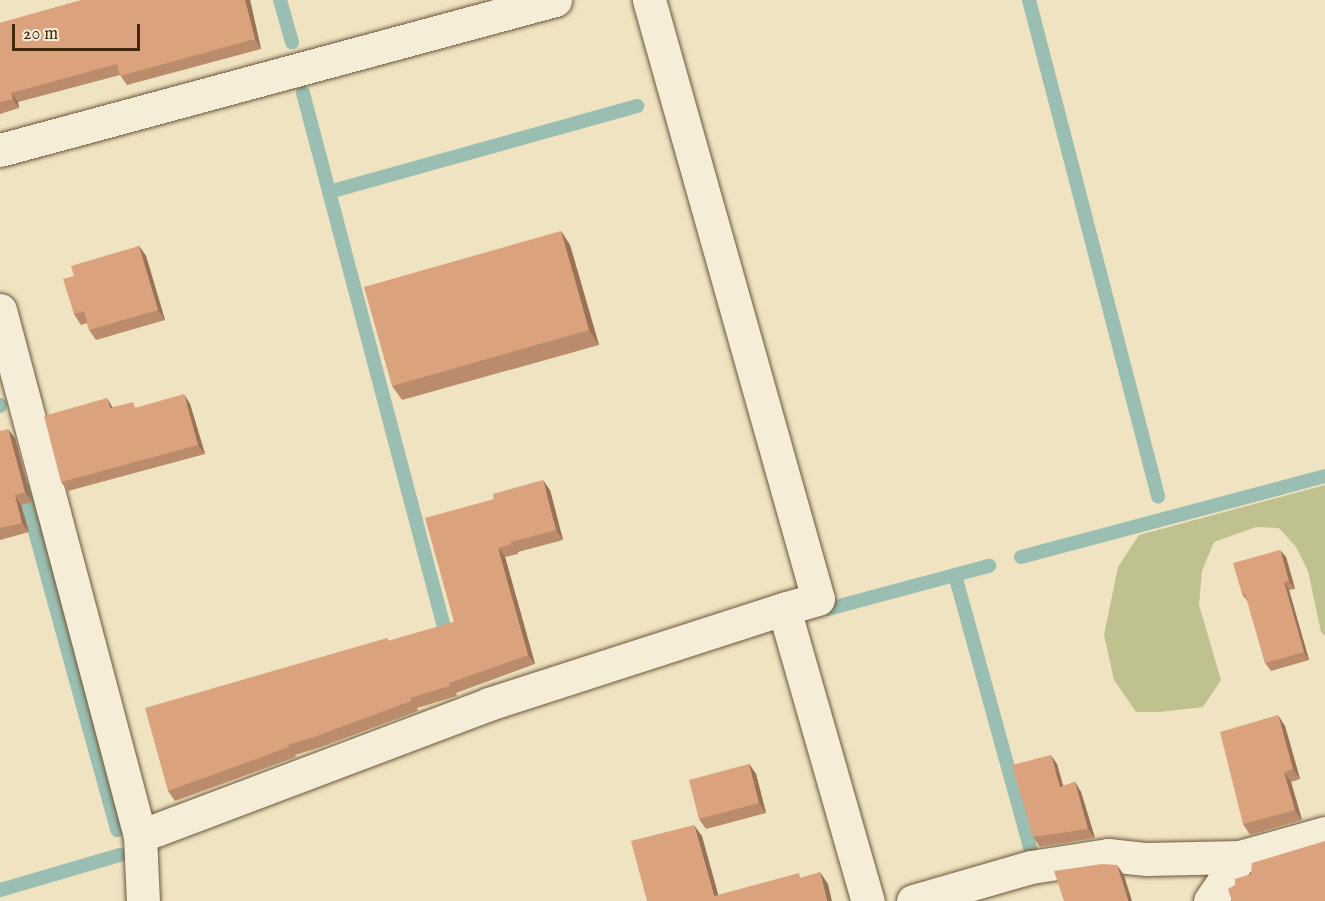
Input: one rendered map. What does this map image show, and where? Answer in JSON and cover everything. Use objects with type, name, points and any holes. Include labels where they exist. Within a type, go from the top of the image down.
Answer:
[{"type":"street","points":[[0,150],[555,0]]},
{"type":"street","points":[[140,836],[489,704],[818,599],[649,0]]},
{"type":"street","points":[[0,310],[140,836],[143,901]]},
{"type":"street","points":[[784,609],[868,901]]},
{"type":"street","points":[[913,901],[1031,867],[1108,855],[1147,859],[1240,857],[1325,833]]},
{"type":"street","points":[[1210,901],[1240,857]]},
{"type":"green space","points":[[1325,485],[1325,636],[1321,632],[1308,571],[1296,547],[1279,528],[1256,527],[1214,542],[1202,571],[1199,605],[1221,680],[1203,707],[1136,712],[1114,680],[1104,635],[1118,567],[1139,535]]},
{"type":"building","points":[[82,0],[245,0],[255,39],[120,76],[117,64],[11,93],[13,99],[0,102],[0,23]]},
{"type":"building","points":[[561,231],[589,330],[392,386],[364,287]]},
{"type":"building","points":[[139,246],[158,310],[89,330],[84,311],[74,314],[63,279],[74,276],[71,266]]},
{"type":"building","points":[[184,394],[198,445],[61,482],[44,416],[107,398],[110,408],[133,402],[135,408]]},
{"type":"building","points":[[8,429],[25,492],[15,495],[22,523],[0,528],[0,431]]},
{"type":"building","points":[[543,480],[556,530],[511,542],[511,544],[498,548],[528,655],[168,791],[145,708],[387,638],[388,641],[454,622],[425,518],[494,499],[493,494]]},
{"type":"building","points":[[1280,550],[1289,581],[1284,582],[1304,652],[1265,663],[1245,594],[1242,594],[1233,563]]},
{"type":"building","points":[[1278,715],[1293,769],[1284,772],[1295,810],[1243,824],[1220,732]]},
{"type":"building","points":[[1051,755],[1060,787],[1075,782],[1088,829],[1033,837],[1012,765]]},
{"type":"building","points":[[749,764],[759,803],[699,819],[689,780]]},
{"type":"building","points":[[694,825],[714,896],[799,873],[800,878],[820,872],[827,901],[647,901],[631,841]]},
{"type":"building","points":[[1325,841],[1325,901],[1232,901],[1228,889],[1235,885],[1235,879],[1251,874],[1252,863]]},
{"type":"building","points":[[1102,864],[1117,865],[1128,901],[1064,901],[1054,871]]},
{"type":"waterway","points":[[280,0],[292,42]]},
{"type":"waterway","points":[[1029,0],[1158,496]]},
{"type":"waterway","points":[[303,93],[448,642]]},
{"type":"waterway","points":[[329,192],[637,106]]},
{"type":"waterway","points":[[1021,557],[1325,476]]},
{"type":"waterway","points":[[23,488],[117,830]]},
{"type":"waterway","points":[[828,609],[989,566]]},
{"type":"waterway","points":[[955,575],[1032,855]]},
{"type":"waterway","points":[[0,890],[120,855]]}]
